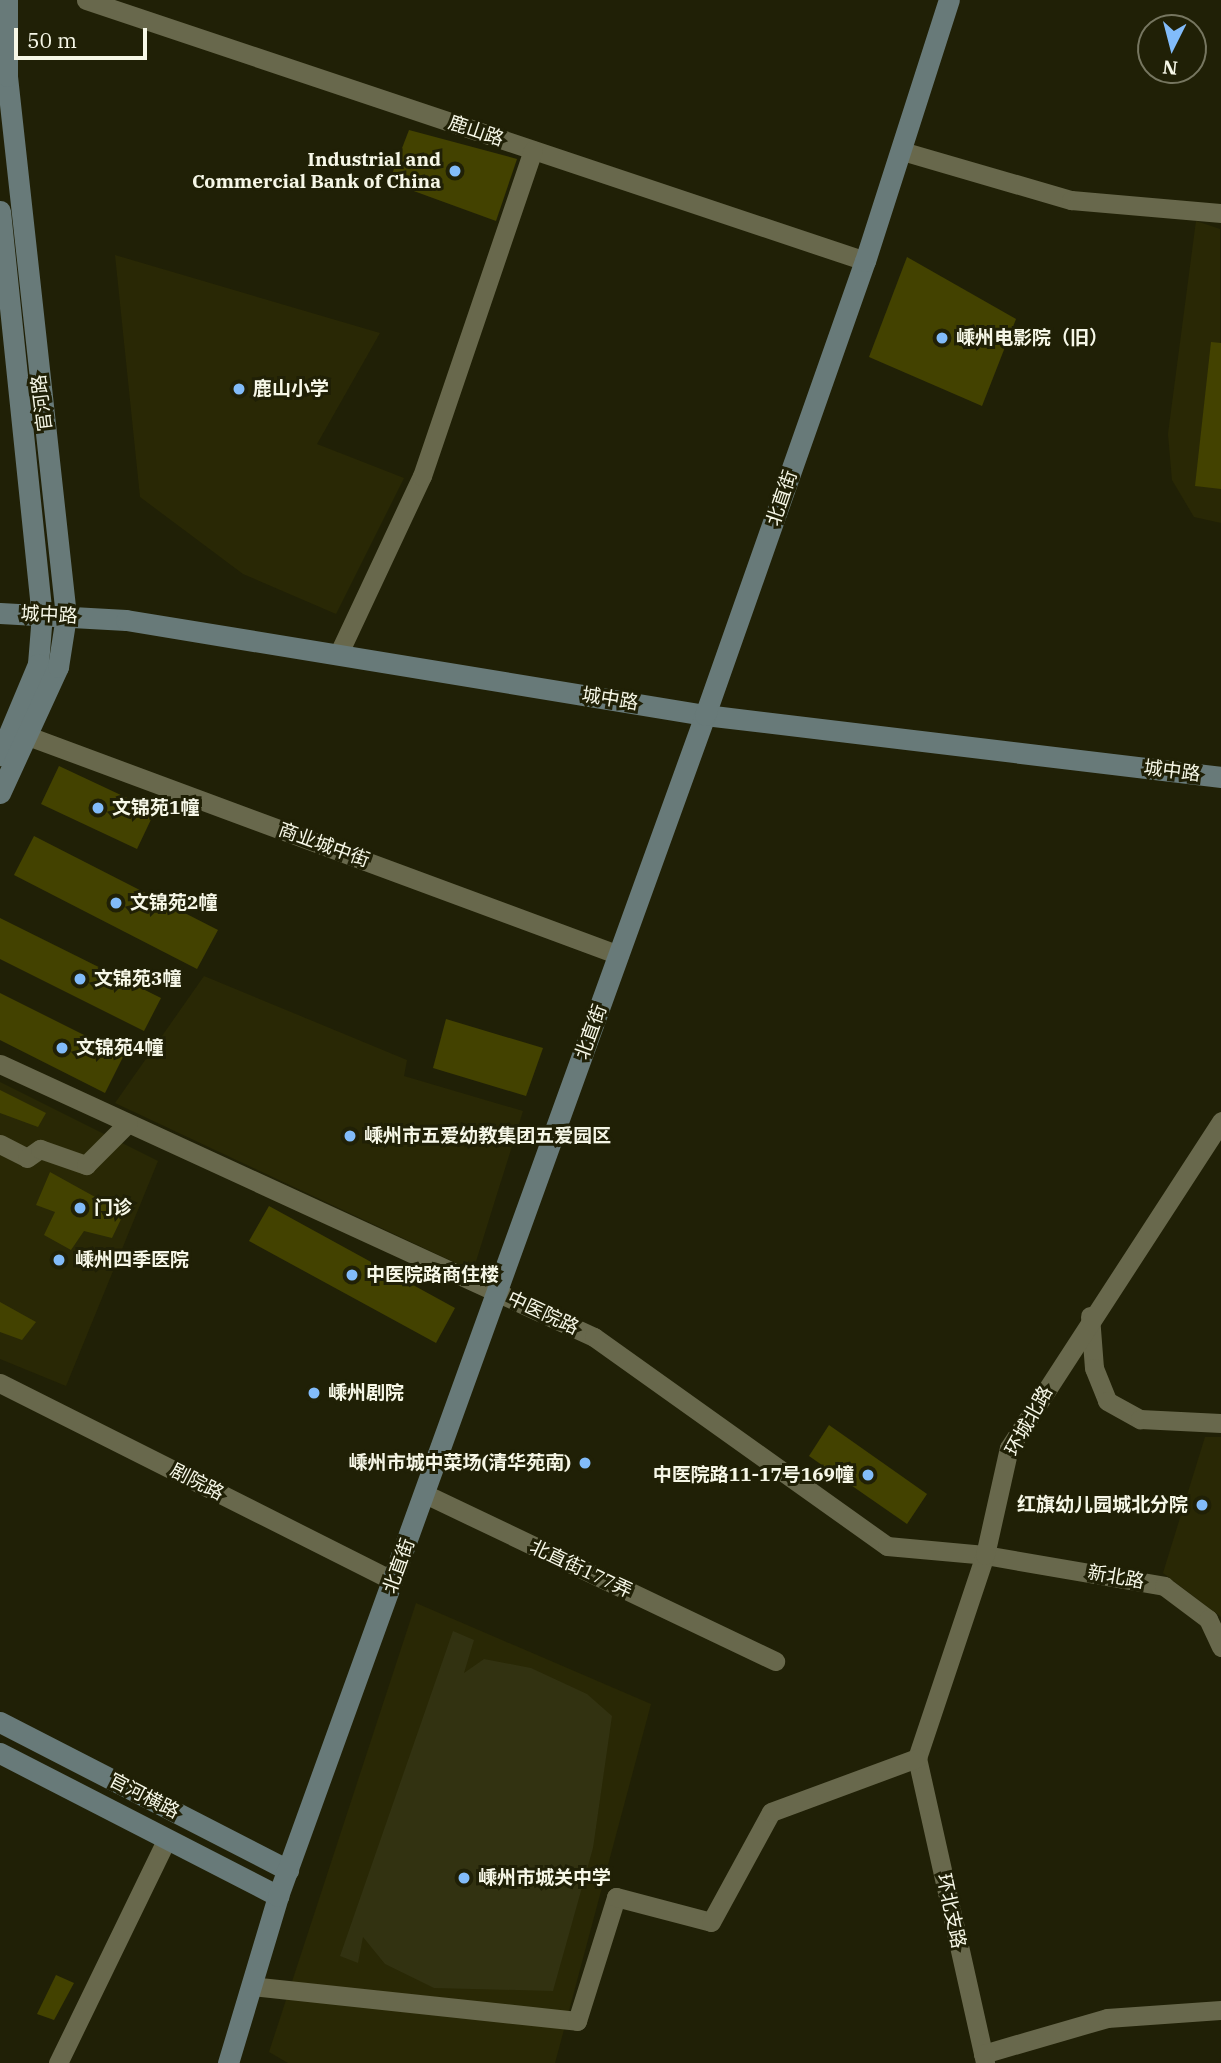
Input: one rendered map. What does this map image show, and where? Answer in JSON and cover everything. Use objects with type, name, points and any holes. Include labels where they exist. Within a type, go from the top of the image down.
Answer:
[{"type":"main road","name":"官河路","points":[[0,793],[58,667],[66,616],[7,76],[7,0]]},
{"type":"main road","name":"北直街","points":[[228,2063],[278,1896],[705,715],[865,261],[949,0]]},
{"type":"main road","name":"官河路","points":[[0,211],[42,614],[38,664],[0,755]]},
{"type":"main road","name":"城中路","points":[[0,613],[66,616],[338,655],[705,715],[1221,777]]},
{"type":"main road","name":"官河横路","points":[[0,1722],[288,1870]]},
{"type":"main road","name":"官河横路","points":[[0,1753],[278,1896]]},
{"type":"street","name":"鹿山路","points":[[86,0],[865,261]]},
{"type":"street","points":[[338,655],[422,476],[533,150]]},
{"type":"street","points":[[902,151],[1071,200],[1221,213]]},
{"type":"street","name":"商业城中街","points":[[28,736],[619,955]]},
{"type":"street","name":"中医院路","points":[[0,1065],[594,1337],[887,1546],[985,1555]]},
{"type":"street","name":"环城北路","points":[[918,1758],[985,1555],[1009,1448],[1090,1316],[1221,1121]]},
{"type":"street","points":[[0,1144],[27,1158],[40,1149],[86,1166],[128,1123]]},
{"type":"street","points":[[1090,1316],[1094,1368],[1107,1401],[1140,1419],[1221,1423]]},
{"type":"street","name":"剧院路","points":[[0,1383],[393,1581]]},
{"type":"street","name":"北直街177弄","points":[[425,1493],[775,1661]]},
{"type":"street","name":"新北路","points":[[985,1555],[1164,1586],[1208,1619],[1221,1647]]},
{"type":"street","points":[[251,1986],[577,2021],[616,1898],[711,1922],[771,1812],[918,1758]]},
{"type":"street","name":"环北支路","points":[[918,1758],[984,2059]]},
{"type":"street","points":[[58,2063],[167,1839]]},
{"type":"street","points":[[984,2059],[1107,2018],[1221,2010]]},
{"type":"shaded area","points":[[1196,221],[1220,229],[1221,523],[1194,517],[1172,480],[1168,434]]},
{"type":"shaded area","name":"鹿山小学","points":[[115,255],[380,333],[317,444],[404,478],[336,614],[243,574],[140,497]]},
{"type":"shaded area","name":"嵊州市五爱幼教集团五爱园区","points":[[204,976],[407,1060],[404,1076],[523,1111],[473,1271],[115,1103]]},
{"type":"shaded area","name":"嵊州四季医院","points":[[0,1082],[158,1161],[66,1386],[0,1359]]},
{"type":"shaded area","name":"红旗幼儿园城北分院","points":[[1205,1437],[1221,1437],[1221,1617],[1163,1573]]},
{"type":"shaded area","name":"嵊州市城关中学","points":[[416,1603],[651,1704],[555,2063],[288,2063],[269,2052]]},
{"type":"shaded area","points":[[453,1631],[474,1640],[464,1673],[484,1659],[531,1668],[587,1694],[612,1716],[593,1848],[553,1991],[434,1988],[385,1964],[363,1937],[358,1963],[340,1956]]},
{"type":"building","name":"Industrial and Commercial Bank of China","points":[[409,130],[517,159],[496,221],[389,182]]},
{"type":"building","name":"嵊州电影院（旧）","points":[[907,257],[1016,319],[982,406],[869,357]]},
{"type":"building","points":[[1211,342],[1221,343],[1221,489],[1195,486]]},
{"type":"building","name":"文锦苑1幢","points":[[59,766],[155,811],[137,849],[41,804]]},
{"type":"building","name":"文锦苑2幢","points":[[34,836],[218,930],[197,969],[14,875]]},
{"type":"building","name":"文锦苑3幢","points":[[0,918],[161,998],[144,1031],[0,959]]},
{"type":"building","name":"文锦苑4幢","points":[[0,993],[124,1055],[105,1093],[0,1040]]},
{"type":"building","points":[[446,1019],[543,1048],[526,1096],[433,1068]]},
{"type":"building","points":[[0,1090],[46,1113],[38,1127],[0,1113]]},
{"type":"building","name":"门诊","points":[[50,1172],[124,1213],[112,1238],[84,1231],[71,1250],[44,1235],[55,1212],[36,1205]]},
{"type":"building","name":"中医院路商住楼","points":[[269,1206],[455,1308],[436,1343],[249,1241]]},
{"type":"building","points":[[0,1302],[36,1322],[22,1340],[0,1332]]},
{"type":"building","name":"中医院路11-17号169幢","points":[[829,1425],[927,1494],[907,1524],[809,1456]]},
{"type":"building","points":[[56,1975],[74,1983],[54,2020],[37,2014]]},
{"type":"place","name":"Industrial and Commercial Bank of China","points":[[455,171]]},
{"type":"place","name":"嵊州电影院（旧）","points":[[942,338]]},
{"type":"place","name":"鹿山小学","points":[[239,389]]},
{"type":"place","name":"文锦苑1幢","points":[[98,808]]},
{"type":"place","name":"文锦苑2幢","points":[[116,903]]},
{"type":"place","name":"文锦苑3幢","points":[[80,979]]},
{"type":"place","name":"文锦苑4幢","points":[[62,1048]]},
{"type":"place","name":"嵊州市五爱幼教集团五爱园区","points":[[350,1136]]},
{"type":"place","name":"门诊","points":[[80,1208]]},
{"type":"place","name":"嵊州四季医院","points":[[59,1260]]},
{"type":"place","name":"中医院路商住楼","points":[[352,1275]]},
{"type":"place","name":"嵊州剧院","points":[[314,1393]]},
{"type":"place","name":"嵊州市城中菜场(清华苑南)","points":[[585,1463]]},
{"type":"place","name":"中医院路11-17号169幢","points":[[868,1475]]},
{"type":"place","name":"红旗幼儿园城北分院","points":[[1202,1505]]},
{"type":"place","name":"嵊州市城关中学","points":[[464,1878]]}]
